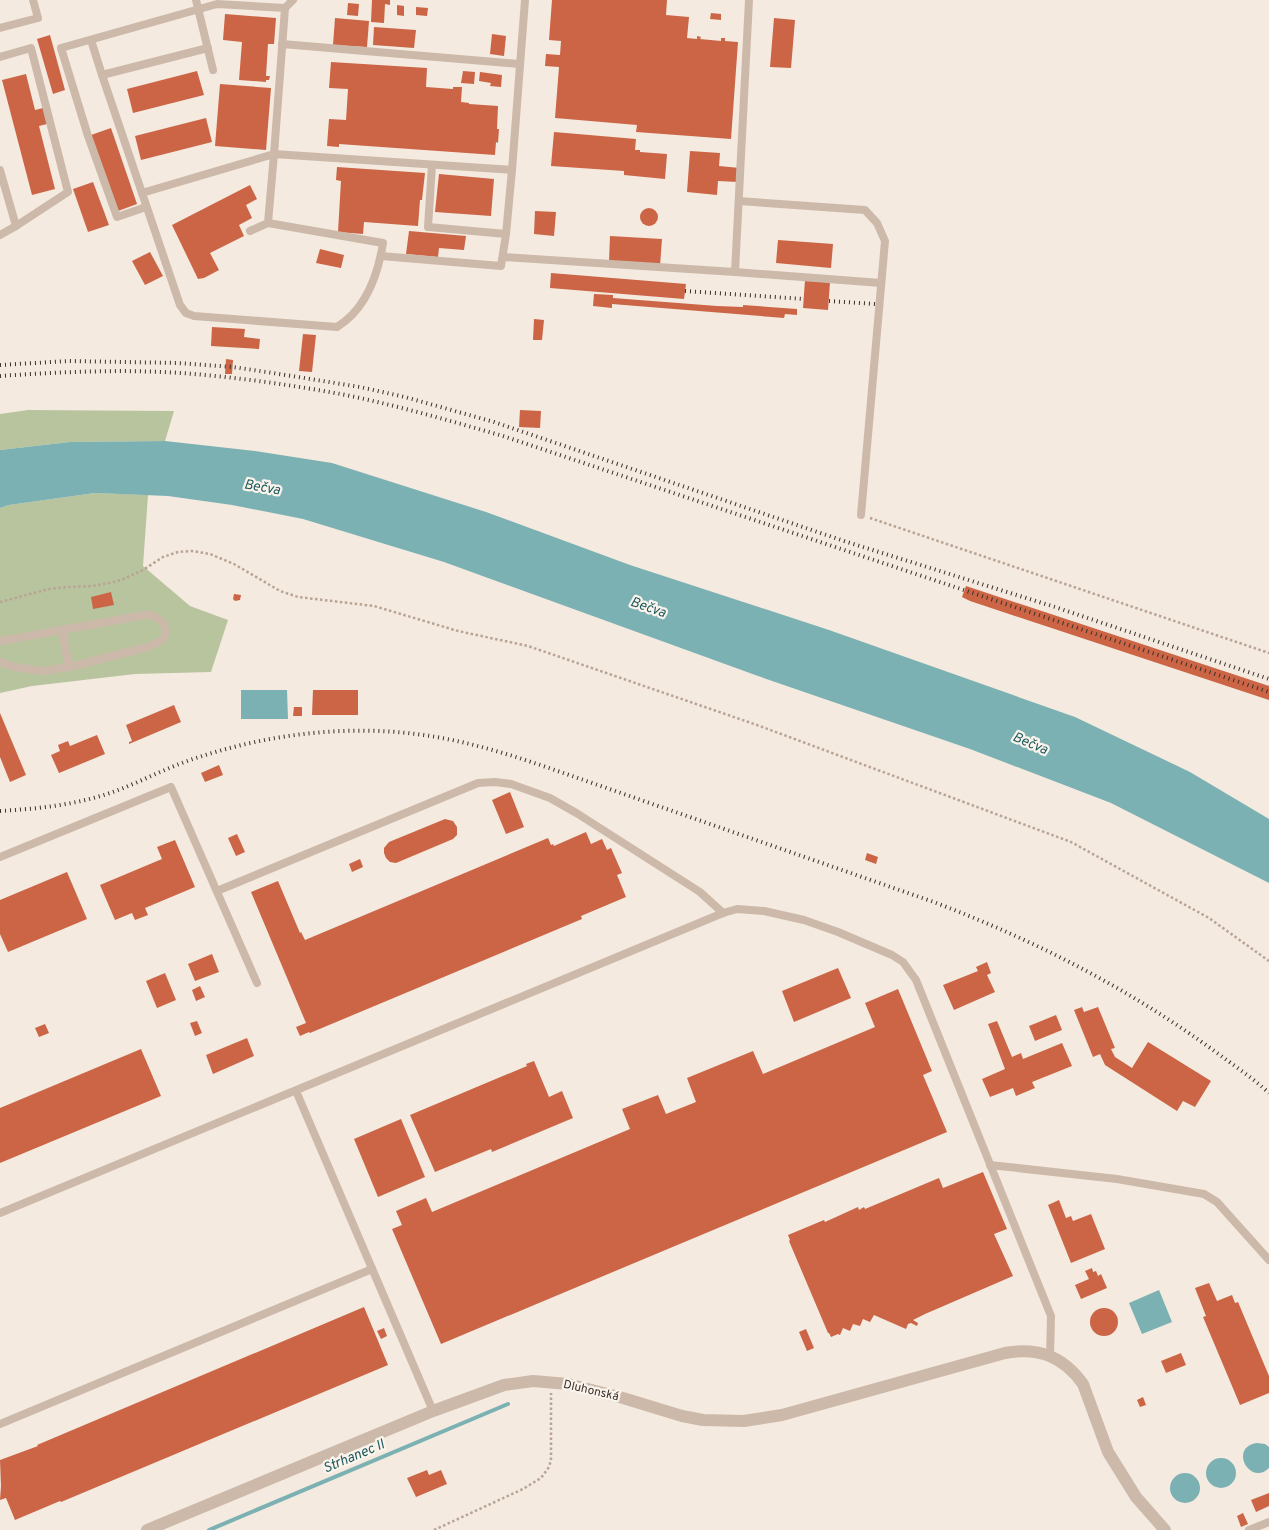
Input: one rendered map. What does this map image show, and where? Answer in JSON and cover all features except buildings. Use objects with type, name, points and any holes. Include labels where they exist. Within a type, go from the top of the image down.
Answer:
[{"type":"street","name":"Dluhonská","points":[[147,1530],[433,1411],[504,1385],[533,1381],[585,1387],[682,1416],[703,1420],[744,1421],[782,1415],[1005,1353],[1028,1350],[1050,1356]]},
{"type":"street","points":[[1050,1356],[1069,1368],[1083,1384],[1108,1452],[1136,1497],[1165,1530]]},
{"type":"lane","points":[[0,28],[38,18],[33,0]]},
{"type":"lane","points":[[196,0],[213,70]]},
{"type":"lane","points":[[268,223],[285,8],[293,0]]},
{"type":"lane","points":[[381,256],[501,266],[512,170],[525,0]]},
{"type":"lane","points":[[735,272],[750,0]]},
{"type":"lane","points":[[146,206],[116,217],[88,136],[61,48],[217,4],[285,8]]},
{"type":"lane","points":[[91,40],[180,306],[186,313],[194,316],[337,327],[348,321],[367,296],[381,256],[382,243],[268,223],[250,231]]},
{"type":"lane","points":[[282,44],[520,64]]},
{"type":"lane","points":[[0,57],[34,47],[68,192],[0,235]]},
{"type":"lane","points":[[102,75],[208,48]]},
{"type":"lane","points":[[142,193],[274,154],[512,170]]},
{"type":"lane","points":[[432,165],[428,227],[506,234]]},
{"type":"lane","points":[[0,170],[16,226]]},
{"type":"lane","points":[[739,201],[865,210],[877,223],[885,241],[861,515]]},
{"type":"lane","points":[[503,257],[881,282]]},
{"type":"lane","points":[[0,641],[145,615],[159,618],[166,627],[164,638],[159,643],[69,667],[42,671],[15,667],[0,662]]},
{"type":"lane","points":[[62,630],[69,667]]},
{"type":"lane","points":[[217,891],[478,783],[495,782],[528,789],[550,798],[578,814],[700,892],[723,913]]},
{"type":"lane","points":[[0,857],[171,787],[257,983]]},
{"type":"lane","points":[[0,1213],[723,913],[737,909],[764,911],[804,920],[867,943],[903,962],[916,980],[1051,1316],[1050,1356]]},
{"type":"lane","points":[[296,1091],[433,1411]]},
{"type":"lane","points":[[990,1165],[1117,1179],[1204,1194],[1217,1202],[1269,1260]]},
{"type":"lane","points":[[0,1424],[372,1269]]},
{"type":"lane","points":[[1249,1530],[1269,1522]]},
{"type":"path","points":[[861,515],[1269,653]]},
{"type":"path","points":[[0,602],[49,589],[92,586],[115,582],[143,570],[163,557],[178,552],[192,551],[210,554],[234,564],[280,590],[298,596],[374,606],[458,631],[528,646],[766,729],[1071,842],[1209,918],[1269,961]]},
{"type":"path","points":[[434,1530],[523,1489],[546,1473],[551,1460],[551,1382]]},
{"type":"green space","points":[[28,410],[174,411],[165,441],[70,442],[0,450],[0,414]]},
{"type":"green space","points":[[95,493],[148,495],[143,566],[190,606],[228,620],[211,672],[135,674],[32,686],[0,693],[0,508],[9,505]]},
{"type":"water","name":"Bečva","points":[[165,441],[255,451],[332,463],[486,512],[630,565],[829,630],[1075,717],[1190,772],[1269,819],[1269,883],[1111,803],[970,749],[758,676],[444,562],[303,519],[232,505],[168,496],[95,493],[9,505],[0,508],[0,450],[70,442]]},
{"type":"water","points":[[241,690],[287,690],[288,719],[241,719]]},
{"type":"water","points":[[1159,1290],[1172,1322],[1142,1334],[1129,1303]]},
{"type":"water","points":[[1257,1443],[1265,1444],[1269,1447],[1269,1468],[1262,1473],[1255,1473],[1249,1469],[1243,1458],[1244,1451],[1248,1446]]},
{"type":"water","points":[[1221,1458],[1227,1459],[1235,1467],[1235,1479],[1227,1487],[1221,1488],[1215,1487],[1207,1479],[1206,1473],[1207,1467],[1215,1459]]},
{"type":"water","points":[[1185,1473],[1196,1477],[1200,1488],[1196,1499],[1185,1503],[1174,1499],[1170,1488],[1174,1477]]},
{"type":"waterway","name":"Strhanec II","points":[[209,1530],[508,1404]]},
{"type":"railway","points":[[685,291],[804,299]]},
{"type":"railway","points":[[829,301],[875,304]]},
{"type":"railway","points":[[0,365],[69,361],[178,363],[233,367],[360,387],[405,397],[494,422],[847,542],[1055,607],[1269,679]]},
{"type":"railway","points":[[0,376],[136,371],[181,373],[285,385],[386,404],[503,436],[1269,692]]},
{"type":"railway","points":[[0,811],[49,807],[97,797],[193,759],[254,742],[286,736],[318,732],[383,731],[447,739],[500,752],[539,765],[970,916],[1046,950],[1119,989],[1189,1033],[1253,1079],[1269,1093]]}]
